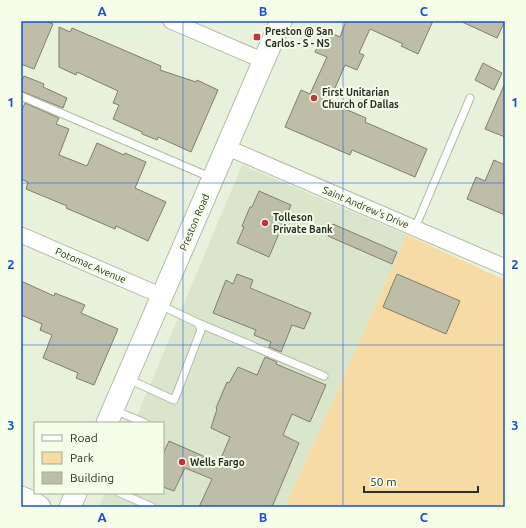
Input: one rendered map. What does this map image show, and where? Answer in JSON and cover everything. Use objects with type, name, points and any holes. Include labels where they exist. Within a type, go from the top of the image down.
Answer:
[{"type":"main road","name":"Preston Road","points":[[110,416],[281,21]]},
{"type":"main road","points":[[70,507],[76,494]]},
{"type":"main road","points":[[21,497],[40,507]]},
{"type":"street","points":[[171,21],[264,61]]},
{"type":"street","name":"Saint Andrew's Drive","points":[[226,147],[505,267]]},
{"type":"street","name":"Potomac Avenue","points":[[21,235],[160,300]]},
{"type":"lane","points":[[21,96],[212,178]]},
{"type":"lane","points":[[415,228],[470,98]]},
{"type":"lane","points":[[160,300],[198,323],[324,376]]},
{"type":"lane","points":[[126,378],[174,400],[201,330],[198,323]]},
{"type":"lane","points":[[110,416],[140,422]]},
{"type":"lane","points":[[122,494],[152,507]]},
{"type":"shaded area","points":[[242,165],[407,235],[285,507],[99,507],[105,494],[164,494],[164,422],[134,422]]},
{"type":"green space","points":[[407,235],[505,280],[505,507],[285,507]]},
{"type":"building","points":[[21,21],[45,21],[53,24],[34,69],[21,64]]},
{"type":"building","name":"First Unitarian Church of Dallas","points":[[346,21],[433,21],[418,54],[401,46],[403,44],[370,29],[359,53],[364,55],[357,70],[345,65],[329,102],[366,118],[365,122],[427,149],[415,177],[352,150],[350,155],[285,127],[301,90],[310,94],[327,57],[315,52],[325,30],[340,37]]},
{"type":"building","points":[[460,21],[505,21],[497,38]]},
{"type":"building","points":[[59,27],[70,32],[72,28],[161,66],[160,70],[196,82],[197,80],[218,90],[191,152],[158,137],[157,140],[142,134],[142,132],[113,119],[119,105],[113,103],[118,91],[77,72],[76,75],[59,67]]},
{"type":"building","points":[[483,63],[502,73],[494,90],[475,80]]},
{"type":"building","points":[[24,76],[44,84],[43,87],[67,98],[63,108],[21,91],[21,83]]},
{"type":"building","points":[[505,83],[505,137],[485,129]]},
{"type":"building","points":[[25,103],[59,118],[56,124],[69,129],[59,155],[87,166],[97,143],[124,155],[125,153],[146,162],[135,188],[166,202],[148,241],[116,226],[115,229],[66,208],[67,206],[26,189],[28,182],[21,179],[21,112]]},
{"type":"building","points":[[494,160],[505,165],[505,215],[467,199],[476,177],[485,181]]},
{"type":"building","points":[[259,191],[291,205],[269,257],[237,243],[250,207],[252,207]]},
{"type":"building","points":[[333,224],[397,252],[392,264],[328,236]]},
{"type":"building","points":[[237,274],[253,280],[250,288],[311,313],[304,329],[292,325],[281,352],[269,347],[271,342],[254,335],[256,330],[213,313],[226,280],[233,284]]},
{"type":"building","points":[[397,274],[460,301],[446,334],[383,307]]},
{"type":"building","points":[[21,281],[54,296],[55,293],[85,305],[81,313],[118,329],[94,385],[76,378],[78,373],[43,358],[52,335],[40,330],[42,324],[21,315]]},
{"type":"building","points":[[265,357],[277,362],[276,364],[326,385],[310,422],[292,414],[283,435],[299,443],[272,507],[199,507],[212,479],[185,468],[174,491],[164,487],[164,452],[169,441],[219,463],[230,437],[211,428],[217,409],[216,408],[227,382],[229,383],[238,367],[257,375]]},
{"type":"place","name":"Preston @ San Carlos - S - NS","points":[[257,37]]},
{"type":"place","name":"First Unitarian Church of Dallas","points":[[314,98]]},
{"type":"place","name":"Tolleson Private Bank","points":[[265,223]]},
{"type":"place","name":"Wells Fargo","points":[[182,462]]}]
